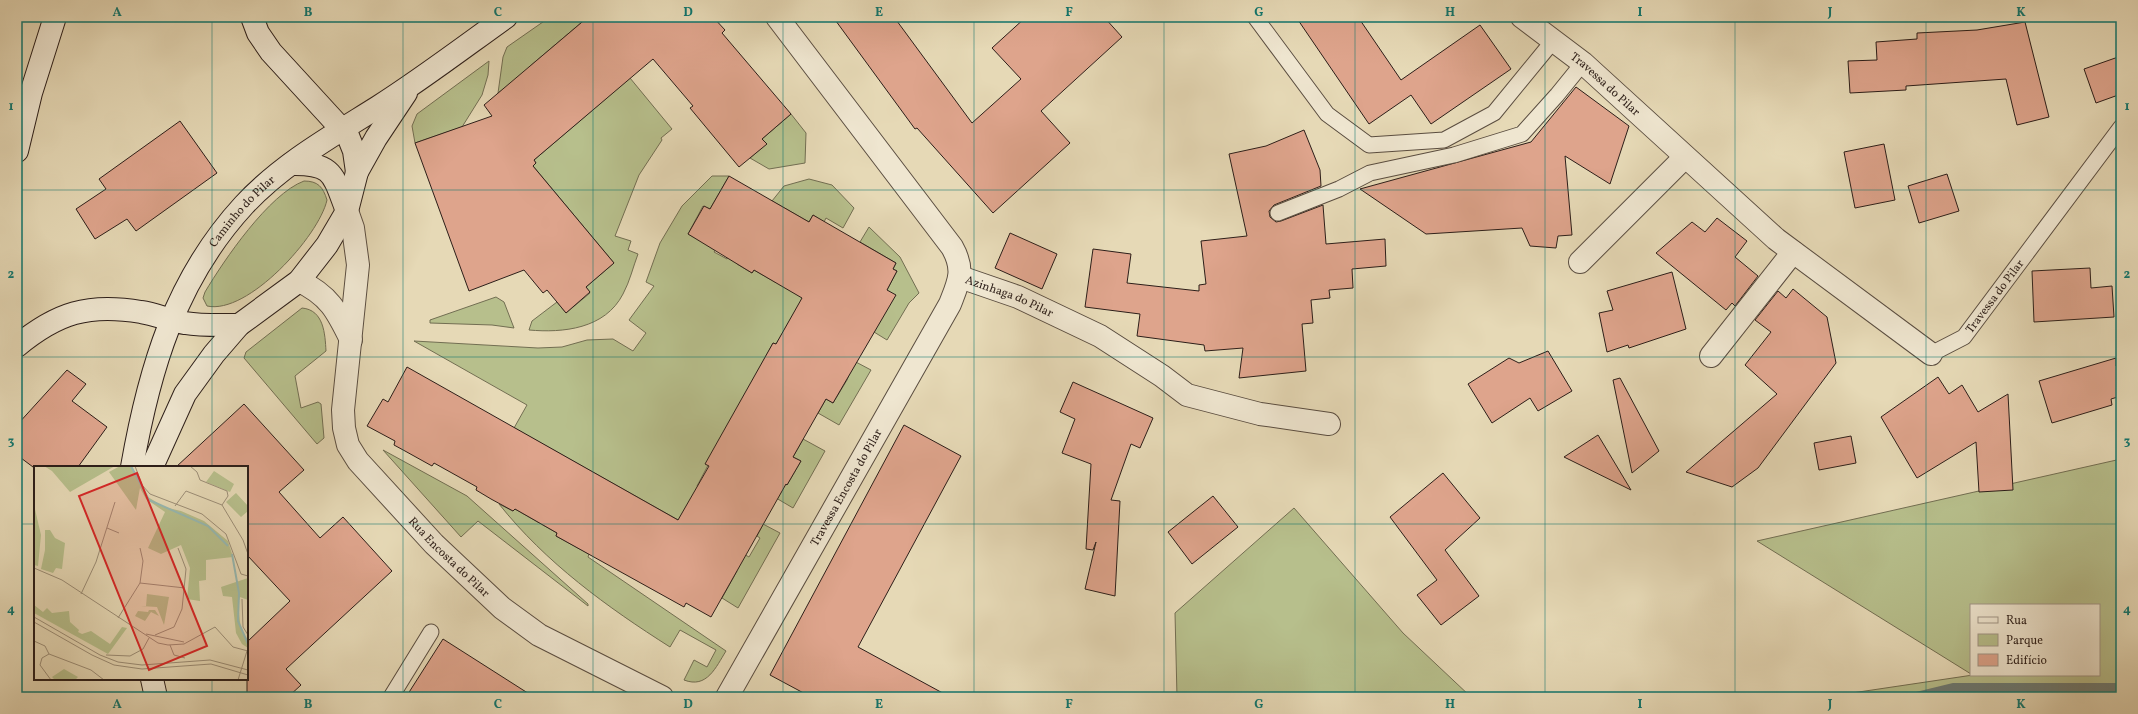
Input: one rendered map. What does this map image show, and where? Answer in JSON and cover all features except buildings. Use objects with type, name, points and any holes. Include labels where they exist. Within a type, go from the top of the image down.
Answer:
[{"type":"street","points":[[17,151],[31,93],[55,17]]},
{"type":"street","points":[[252,17],[258,33],[271,52],[342,128]]},
{"type":"street","name":"Caminho do Pilar","points":[[132,466],[149,388],[159,351],[171,320],[199,266],[244,205],[292,164],[342,128],[414,82],[506,17]]},
{"type":"street","name":"Azinhaga do Pilar","points":[[777,17],[952,247],[959,260],[960,277],[1018,297],[1100,336],[1162,376],[1187,395],[1260,414],[1329,424]]},
{"type":"street","name":"Travessa do Pilar","points":[[1539,26],[1583,63],[1776,240],[1931,354]]},
{"type":"street","name":"Caminho do Pilar","points":[[152,466],[185,394],[214,354],[240,325],[299,281],[327,244],[347,211],[357,172],[376,138],[414,82]]},
{"type":"street","name":"Caminho do Pilar","points":[[342,128],[352,144],[357,172]]},
{"type":"street","points":[[1580,262],[1685,157]]},
{"type":"street","name":"Rua Encosta do Pilar","points":[[292,164],[316,165],[327,170],[337,184],[352,228],[358,265],[343,410],[344,428],[348,444],[358,462],[434,544],[502,608],[539,635],[662,697]]},
{"type":"street","points":[[1711,356],[1793,252]]},
{"type":"street","name":"Travessa Encosta do Pilar","points":[[727,697],[950,304],[960,277]]},
{"type":"street","points":[[299,281],[322,293],[337,310],[351,340]]},
{"type":"street","points":[[17,346],[47,323],[60,316],[80,311],[104,309],[127,310],[193,324],[240,325]]},
{"type":"street","points":[[152,680],[156,697]]},
{"type":"lane","points":[[1255,17],[1327,114],[1369,145],[1444,140],[1494,113],[1539,26]]},
{"type":"lane","points":[[1278,213],[1339,189],[1370,173],[1454,155],[1522,134],[1583,63]]},
{"type":"lane","name":"Travessa do Pilar","points":[[1931,354],[1964,337],[2121,127]]},
{"type":"lane","points":[[391,697],[431,632]]},
{"type":"green space","points":[[550,17],[579,17],[582,22],[529,67],[531,70],[498,93],[503,57],[507,47]]},
{"type":"green space","points":[[489,61],[488,75],[482,95],[462,127],[415,143],[412,126],[417,114]]},
{"type":"green space","points":[[630,78],[672,129],[661,138],[662,140],[639,175],[615,236],[631,241],[628,250],[638,254],[628,284],[615,306],[606,315],[594,322],[556,331],[529,330],[532,321],[557,302],[566,313],[590,293],[586,287],[614,263],[533,166],[536,163],[534,160]]},
{"type":"green space","points":[[791,114],[806,133],[805,163],[769,169],[750,158],[766,144],[762,139]]},
{"type":"green space","points":[[712,176],[729,176],[710,209],[703,206],[688,234],[716,249],[714,252],[727,259],[729,256],[737,264],[752,273],[754,270],[775,282],[809,292],[776,344],[773,343],[697,486],[705,491],[680,521],[514,428],[527,405],[414,341],[538,348],[562,347],[587,340],[613,339],[633,351],[646,333],[629,320],[654,286],[646,282],[660,243],[682,206]]},
{"type":"green space","points":[[809,179],[832,185],[854,208],[843,228],[826,218],[824,222],[813,215],[809,222],[772,201],[784,186]]},
{"type":"green space","points":[[304,181],[313,182],[322,188],[327,200],[311,233],[296,252],[261,286],[242,298],[224,306],[207,306],[203,298],[205,292],[248,229],[276,199],[290,188]]},
{"type":"green space","points":[[869,227],[900,257],[919,293],[909,303],[887,340],[874,332],[887,290],[897,271],[893,269],[896,263],[860,242]]},
{"type":"green space","points":[[496,297],[504,302],[514,328],[492,325],[430,323],[430,320]]},
{"type":"green space","points":[[302,308],[315,313],[319,318],[325,337],[326,351],[295,376],[301,408],[318,402],[321,404],[324,438],[317,444],[244,358],[246,352]]},
{"type":"green space","points":[[854,361],[871,370],[839,425],[818,413],[826,399],[833,403],[847,380]]},
{"type":"green space","points":[[803,439],[825,451],[793,508],[771,495],[779,480],[787,485],[801,461],[793,457]]},
{"type":"green space","points":[[383,450],[467,496],[588,604],[588,606],[478,521],[461,537]]},
{"type":"green space","points":[[2121,459],[2121,688],[2015,690],[1975,697],[1825,697],[1970,675],[2100,676],[2100,604],[1970,604],[1970,673],[1757,541]]},
{"type":"green space","points":[[499,504],[513,511],[515,509],[557,533],[556,536],[589,554],[588,557],[726,651],[714,670],[705,679],[699,682],[684,680],[694,660],[707,667],[716,650],[680,630],[670,647],[646,632],[578,583],[557,565],[517,525]]},
{"type":"green space","points":[[1294,508],[1403,633],[1471,697],[1177,697],[1175,613]]},
{"type":"green space","points":[[763,524],[780,533],[738,608],[722,598],[737,571],[731,568],[740,552],[749,557],[760,538],[757,536]]},
{"type":"waterway","points":[[1916,697],[1953,688],[2121,688]]}]
